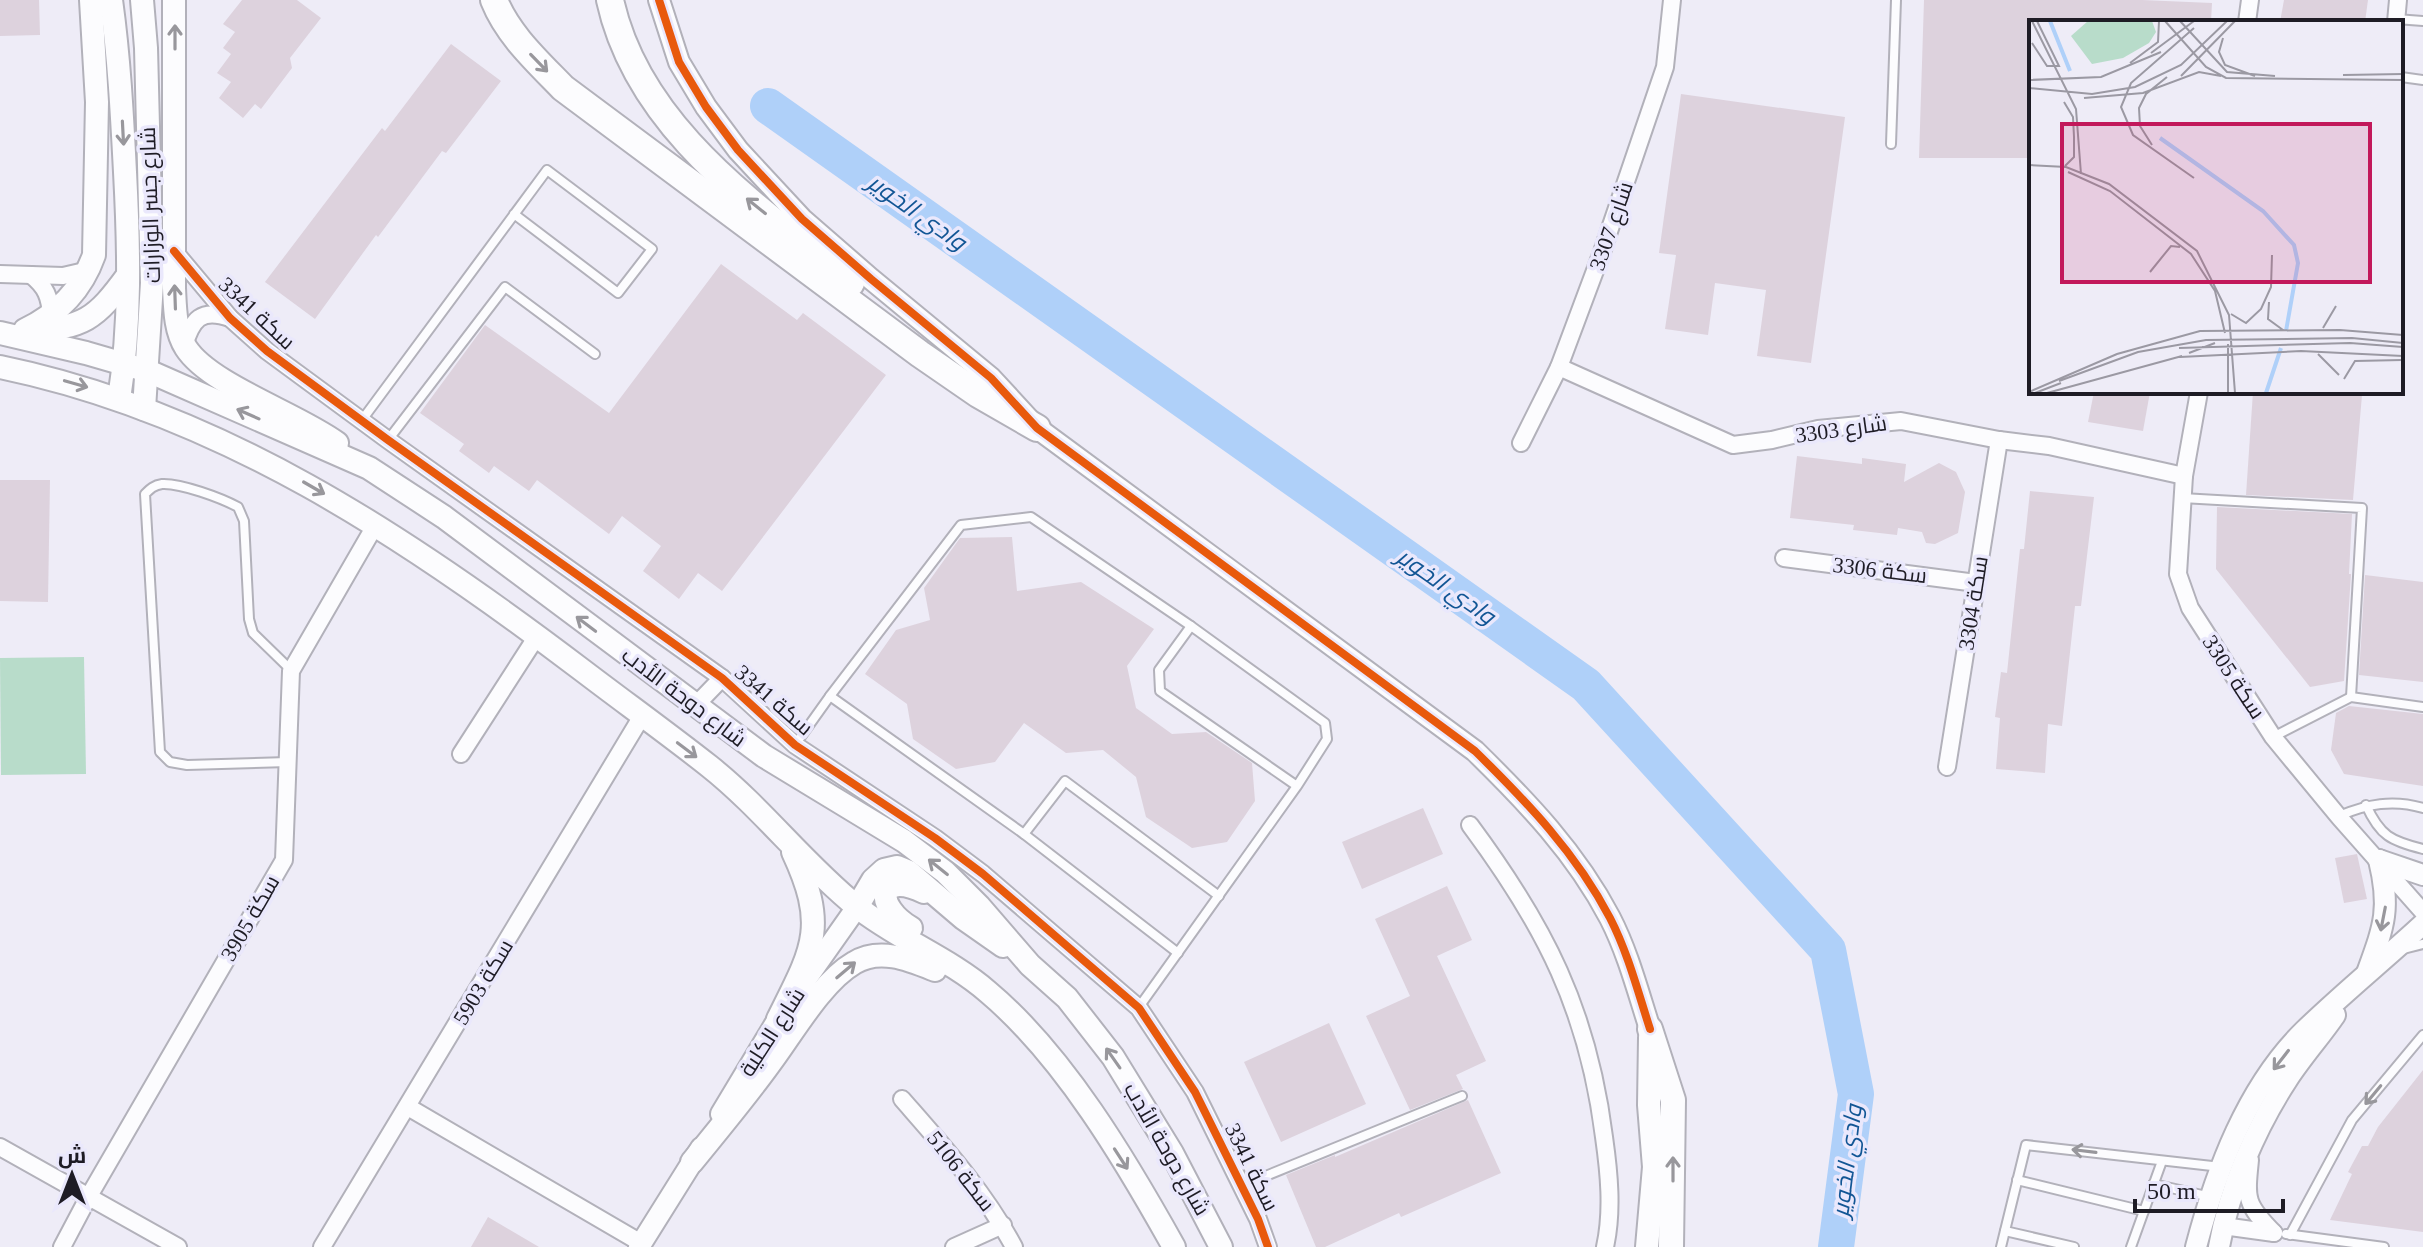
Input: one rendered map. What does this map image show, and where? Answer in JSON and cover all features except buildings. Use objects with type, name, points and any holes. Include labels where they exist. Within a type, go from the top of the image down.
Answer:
[{"type":"highway","points":[[494,0],[499,14],[525,49],[563,88],[920,354],[978,394],[1037,428]]},
{"type":"highway","points":[[610,0],[633,66],[693,148],[736,191],[1037,428]]},
{"type":"main road","points":[[25,330],[51,316],[71,297],[89,270],[94,255],[97,102],[91,0]]},
{"type":"main road","name":"شارع جسر الوزارات","points":[[111,0],[119,62],[129,274],[125,364],[119,399]]},
{"type":"main road","name":"شارع جسر الوزارات","points":[[142,0],[152,283],[144,409]]},
{"type":"main road","points":[[174,0],[176,321],[184,346],[197,363],[317,429],[369,468]]},
{"type":"main road","points":[[0,332],[62,329],[78,325],[110,300],[129,274]]},
{"type":"main road","name":"شارع دوحة الأدب","points":[[0,332],[148,371],[369,468],[444,517],[764,756],[904,841],[945,872],[1030,965],[1067,998],[1113,1057],[1172,1153],[1221,1247]]},
{"type":"main road","name":"شارع دوحة الأدب","points":[[0,367],[51,377],[119,399],[281,469],[376,524],[488,599],[709,766],[786,836],[857,907],[985,989],[1018,1019],[1090,1111],[1146,1197],[1174,1247]]},
{"type":"main road","points":[[778,1019],[808,960],[813,939],[814,915],[809,890],[786,836]]},
{"type":"main road","points":[[857,907],[873,880],[884,870],[897,867],[909,872],[947,905],[1030,965]]},
{"type":"main road","points":[[947,905],[907,884],[897,883],[889,888],[886,896],[886,904],[892,914],[960,960],[985,989]]},
{"type":"main road","points":[[692,1162],[769,1066],[806,1013],[854,962],[877,956],[902,956],[985,989]]},
{"type":"main road","points":[[1647,1247],[1654,1167],[1649,1105],[1650,1029]]},
{"type":"main road","points":[[1650,1029],[1673,1100],[1671,1247]]},
{"type":"street","points":[[659,0],[679,62],[706,107],[738,150],[802,219],[991,378],[1037,428],[1475,751],[1527,801],[1583,870],[1612,921],[1650,1029]]},
{"type":"street","name":"3307 شارع","points":[[1521,443],[1559,367],[1602,252],[1665,67],[1672,0]]},
{"type":"street","points":[[2247,20],[2250,0]]},
{"type":"street","points":[[2396,20],[2398,0]]},
{"type":"street","name":"سكة 3341","points":[[174,251],[230,318],[267,351],[722,678],[795,745],[935,838],[983,874],[1139,1008],[1195,1092],[1258,1219],[1268,1247]]},
{"type":"street","points":[[0,274],[63,276],[89,270]]},
{"type":"street","points":[[31,275],[43,285],[50,299],[51,316]]},
{"type":"street","name":"سكة 3341","points":[[184,346],[190,326],[201,316],[215,313],[230,318]]},
{"type":"street","name":"3303 شارع","points":[[1559,367],[1733,445],[1818,429],[1901,421],[1999,440],[2049,446],[2184,476]]},
{"type":"street","name":"3305 سكة","points":[[2199,394],[2184,476],[2178,574],[2190,608],[2273,737],[2423,912]]},
{"type":"street","name":"سكة 3304","points":[[1947,767],[1999,440]]},
{"type":"street","name":"سكة 3905","points":[[62,1247],[284,860],[291,671],[376,524]]},
{"type":"street","name":"سكة 3306","points":[[1784,558],[1976,583]]},
{"type":"street","points":[[461,754],[537,636]]},
{"type":"street","points":[[695,706],[722,678]]},
{"type":"street","name":"سكة 5903","points":[[322,1247],[642,716]]},
{"type":"street","points":[[1470,825],[1512,882],[1547,943],[1589,1050],[1609,1169],[1605,1247]]},
{"type":"street","points":[[2379,860],[2423,875]]},
{"type":"street","points":[[2219,1247],[2227,1208],[2272,1104],[2361,981],[2379,940],[2387,891],[2379,860]]},
{"type":"street","name":"شارع الكلية","points":[[640,1245],[778,1019],[857,907]]},
{"type":"street","points":[[2196,1247],[2222,1167],[2242,1120],[2267,1078],[2303,1032],[2423,924]]},
{"type":"street","name":"سكة 5106","points":[[902,1099],[963,1169],[1003,1225],[1014,1247]]},
{"type":"street","points":[[408,1107],[640,1245]]},
{"type":"street","points":[[0,1147],[178,1247]]},
{"type":"street","points":[[2251,1151],[2247,1195],[2254,1212],[2282,1234]]},
{"type":"street","points":[[954,1247],[1003,1225]]},
{"type":"street","points":[[2223,1226],[2282,1234]]},
{"type":"lane","points":[[1891,144],[1896,0]]},
{"type":"lane","points":[[2403,77],[2423,80]]},
{"type":"lane","points":[[362,421],[514,214],[547,170],[652,249],[618,293],[514,214]]},
{"type":"lane","points":[[388,440],[505,287],[595,354]]},
{"type":"lane","points":[[288,762],[187,765],[170,762],[160,752],[145,494],[152,487],[163,484],[218,496],[238,507],[244,521],[249,619],[253,633],[291,671]]},
{"type":"lane","points":[[2182,498],[2362,508],[2351,697]]},
{"type":"lane","points":[[795,745],[961,525],[1031,517],[1191,626],[1325,723],[1327,739],[1297,786],[1139,1008]]},
{"type":"lane","points":[[1191,626],[1159,670],[1160,691],[1297,786]]},
{"type":"lane","points":[[830,696],[1024,834],[1178,953]]},
{"type":"lane","points":[[2273,737],[2351,697],[2423,707]]},
{"type":"lane","points":[[1024,834],[1065,781],[1219,896]]},
{"type":"lane","points":[[2339,817],[2366,805],[2388,803],[2423,808]]},
{"type":"lane","points":[[2366,805],[2379,828],[2396,842],[2423,849]]},
{"type":"lane","points":[[2395,950],[2423,944]]},
{"type":"lane","points":[[2384,1247],[2282,1234],[2352,1120],[2423,1035]]},
{"type":"lane","points":[[1240,1186],[1462,1096]]},
{"type":"lane","points":[[2001,1247],[2026,1145],[2222,1167]]},
{"type":"lane","points":[[2131,1247],[2162,1161]]},
{"type":"lane","points":[[2017,1180],[2144,1211]]},
{"type":"lane","points":[[2153,1184],[2211,1197]]},
{"type":"lane","points":[[2005,1231],[2074,1247]]},
{"type":"green space","points":[[84,657],[86,774],[1,775],[0,658]]},
{"type":"waterway","name":"وادي الخوير","points":[[768,106],[1586,685],[1828,950],[1856,1094],[1836,1247]]},
{"type":"cycle path","points":[[659,0],[679,62],[706,107],[738,150],[802,219],[991,378],[1037,428],[1475,751],[1513,789],[1566,850],[1597,894],[1622,945],[1650,1029]]},
{"type":"cycle path","points":[[174,251],[230,318],[267,351],[722,678],[795,745],[935,838],[983,874],[1139,1008],[1195,1092],[1258,1219],[1268,1247]]}]
